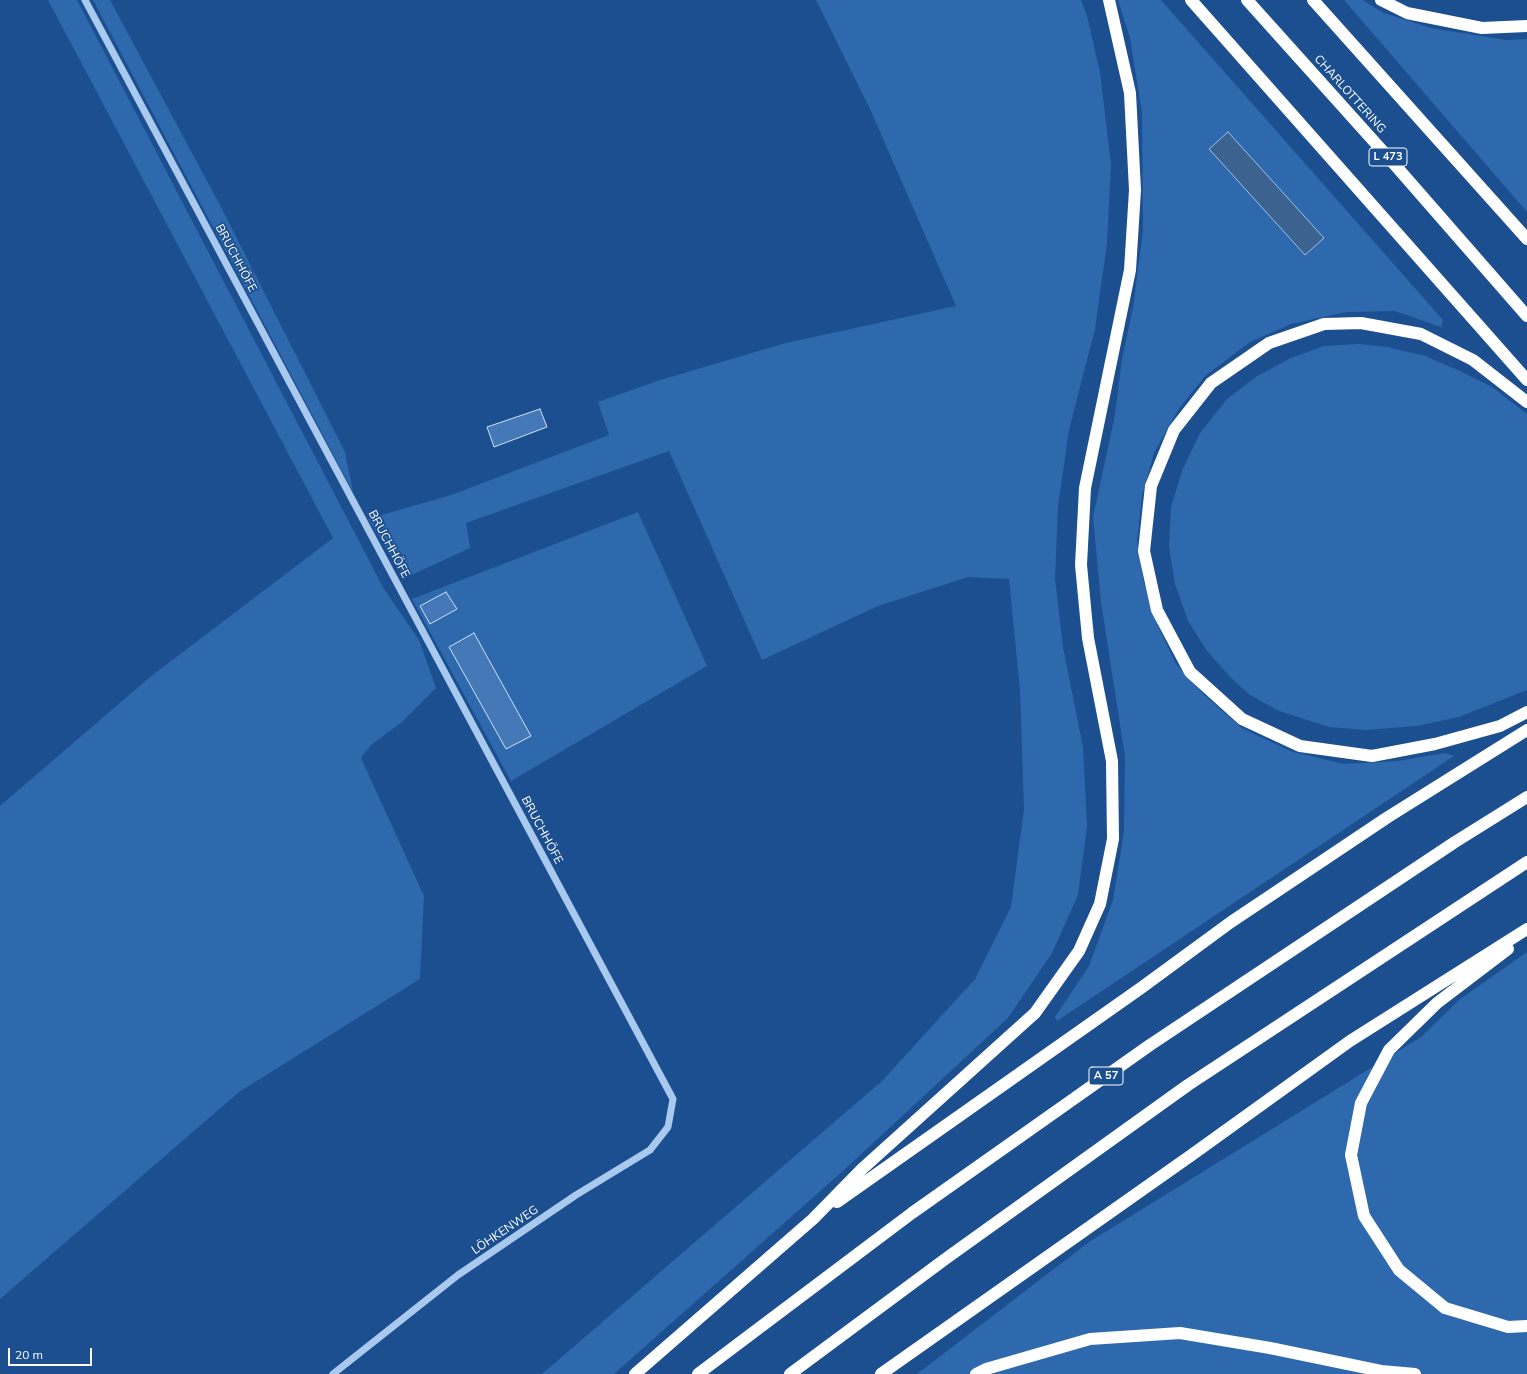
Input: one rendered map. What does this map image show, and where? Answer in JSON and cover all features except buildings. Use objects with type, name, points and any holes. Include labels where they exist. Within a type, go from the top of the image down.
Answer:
[{"type":"highway","points":[[635,1374],[813,1219],[862,1169],[1035,1013],[1079,951],[1100,904],[1113,839],[1112,761],[1088,638],[1081,565],[1085,488],[1130,270],[1135,190],[1130,93],[1109,0]]},
{"type":"highway","points":[[1191,0],[1527,380]]},
{"type":"highway","name":"CHARLOTTERING","points":[[1247,0],[1388,157],[1527,316]]},
{"type":"highway","points":[[1313,0],[1527,239]]},
{"type":"highway","points":[[1381,0],[1407,13],[1482,28],[1527,26]]},
{"type":"highway","points":[[1527,402],[1473,360],[1421,334],[1362,323],[1324,324],[1269,343],[1211,383],[1174,430],[1151,486],[1144,551],[1157,610],[1190,672],[1242,719],[1300,746],[1372,756],[1435,744],[1500,726],[1527,712]]},
{"type":"highway","points":[[813,1219],[1141,988],[1231,922],[1388,817],[1527,730]]},
{"type":"highway","name":"A 57","points":[[698,1374],[912,1213],[1144,1049],[1448,846],[1527,797]]},
{"type":"highway","points":[[790,1374],[948,1257],[1188,1086],[1527,862]]},
{"type":"highway","points":[[881,1374],[1193,1154],[1350,1041],[1527,929]]},
{"type":"highway","points":[[1527,935],[1437,1003],[1390,1050],[1361,1103],[1351,1155],[1364,1216],[1398,1270],[1445,1308],[1508,1327],[1527,1326]]},
{"type":"highway","points":[[976,1374],[986,1369],[1090,1339],[1180,1333],[1270,1348],[1381,1371],[1414,1374]]},
{"type":"street","name":"BRUCHHÖFE","points":[[85,0],[673,1098]]},
{"type":"street","name":"LÖHKENWEG","points":[[333,1374],[458,1275],[576,1195],[650,1150],[668,1127],[673,1098]]},
{"type":"shaded area","points":[[48,0],[77,0],[384,589],[419,640],[436,688],[402,722],[371,745],[361,758],[424,896],[420,979],[239,1092],[0,1299],[0,806],[150,677],[333,538]]},
{"type":"shaded area","points":[[93,0],[110,0],[222,209],[345,452],[353,492]]},
{"type":"shaded area","points":[[816,0],[1081,0],[1087,16],[1100,72],[1111,164],[1107,243],[1095,329],[1069,430],[1058,506],[1055,579],[1063,647],[1083,747],[1087,826],[1078,895],[1052,953],[1008,1018],[844,1170],[614,1374],[542,1374],[883,1080],[975,979],[1011,907],[1024,809],[1020,690],[1009,579],[968,577],[878,606],[762,660],[669,451],[466,523],[470,548],[405,578],[368,519],[451,495],[609,435],[598,402],[657,381],[786,343],[956,306],[870,109]]},
{"type":"shaded area","points":[[1118,0],[1161,0],[1443,320],[1441,327],[1395,311],[1347,312],[1291,324],[1250,342],[1205,376],[1178,410],[1154,453],[1142,496],[1137,541],[1143,579],[1157,624],[1176,664],[1202,693],[1242,728],[1290,751],[1343,764],[1398,761],[1445,753],[1454,756],[1057,1021],[1055,1017],[1089,966],[1113,900],[1124,831],[1125,756],[1101,602],[1093,517],[1115,415],[1122,359],[1133,308],[1143,230],[1142,113],[1130,38]]},
{"type":"shaded area","points":[[1344,0],[1362,0],[1384,13],[1431,28],[1506,40],[1527,39],[1527,212]]},
{"type":"shaded area","points":[[1228,132],[1324,238],[1305,255],[1209,149]]},
{"type":"shaded area","points":[[1359,344],[1387,347],[1425,356],[1492,387],[1527,414],[1527,690],[1459,717],[1416,726],[1366,730],[1329,727],[1279,711],[1250,695],[1231,678],[1207,651],[1188,621],[1175,584],[1169,547],[1171,507],[1182,471],[1200,433],[1227,399],[1257,376],[1291,358],[1324,346]]},
{"type":"shaded area","points":[[638,512],[707,666],[511,781],[412,599]]},
{"type":"shaded area","points":[[1527,952],[1527,1374],[917,1374],[1089,1242],[1421,1037],[1459,1000]]}]
